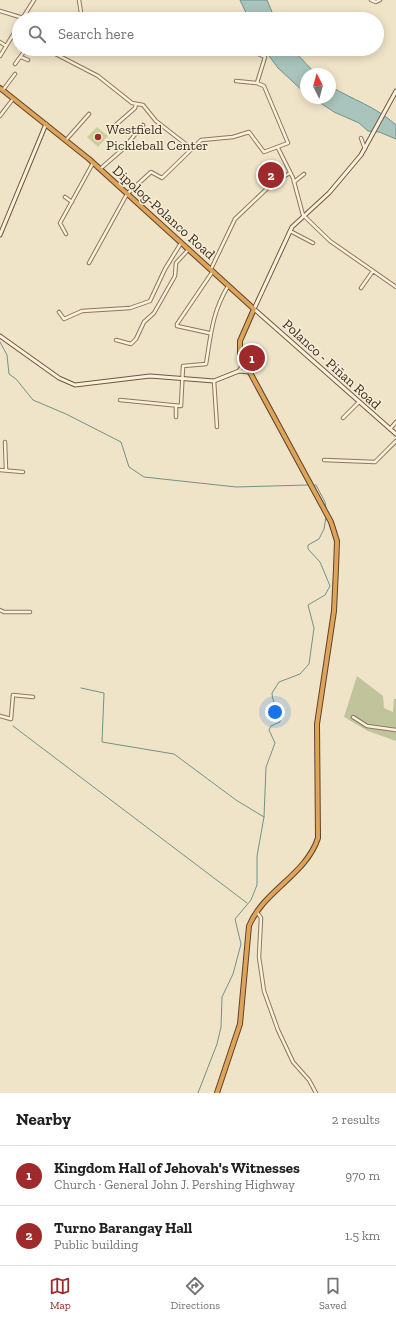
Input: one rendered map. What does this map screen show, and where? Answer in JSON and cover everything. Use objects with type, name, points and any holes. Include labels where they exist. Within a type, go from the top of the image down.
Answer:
[{"type":"highway","name":"Dipolog-Polanco Road","points":[[2,89],[100,169],[254,309]]},
{"type":"highway","points":[[217,1093],[239,1030],[247,932],[251,920],[256,911],[298,869],[314,847],[318,838],[317,724],[334,611],[337,541],[331,522],[240,354],[239,344],[254,309]]},
{"type":"main road","points":[[254,309],[295,223],[329,192],[365,150],[396,91]]},
{"type":"main road","points":[[0,235],[46,124]]},
{"type":"main road","name":"Polanco - Piñan Road","points":[[254,309],[396,434]]},
{"type":"main road","points":[[0,336],[59,378],[75,385],[145,376],[214,382],[239,370],[244,363]]},
{"type":"main road","points":[[239,370],[249,372]]},
{"type":"street","points":[[26,12],[34,0]]},
{"type":"street","points":[[79,0],[81,12]]},
{"type":"street","points":[[371,0],[376,2],[380,0]]},
{"type":"street","points":[[0,11],[12,15]]},
{"type":"street","points":[[0,56],[12,37]]},
{"type":"street","points":[[0,42],[6,46]]},
{"type":"street","points":[[60,56],[95,74],[129,101],[143,105],[156,121],[192,149]]},
{"type":"street","points":[[15,64],[21,57],[28,60]]},
{"type":"street","points":[[257,83],[265,57]]},
{"type":"street","points":[[2,89],[15,74]]},
{"type":"street","points":[[89,263],[128,194],[150,172],[162,178],[201,140],[233,137],[249,132],[263,151],[286,145],[288,140],[264,86],[257,83],[236,81]]},
{"type":"street","points":[[0,116],[13,98]]},
{"type":"street","points":[[110,130],[135,108],[136,104]]},
{"type":"street","points":[[66,140],[89,114]]},
{"type":"street","points":[[100,169],[122,149],[143,125]]},
{"type":"street","points":[[361,138],[365,150]]},
{"type":"street","points":[[278,148],[294,182],[303,215],[330,241],[396,287]]},
{"type":"street","points":[[66,234],[60,225],[93,163]]},
{"type":"street","points":[[210,333],[177,324],[212,271],[235,219],[274,182],[290,174]]},
{"type":"street","points":[[294,182],[304,174]]},
{"type":"street","points":[[65,198],[72,202]]},
{"type":"street","points":[[290,231],[313,243]]},
{"type":"street","points":[[59,312],[64,319],[82,311],[130,308],[150,301],[181,242]]},
{"type":"street","points":[[116,340],[131,344],[134,342],[144,322],[154,313],[175,276],[176,263],[189,249]]},
{"type":"street","points":[[361,288],[373,271]]},
{"type":"street","points":[[120,400],[176,406],[181,405],[184,364],[206,364],[210,333],[218,304],[228,286]]},
{"type":"street","points":[[214,382],[217,427]]},
{"type":"street","points":[[343,418],[358,402]]},
{"type":"street","points":[[176,406],[176,417]]},
{"type":"street","points":[[390,428],[396,422]]},
{"type":"street","points":[[324,460],[375,462],[396,441]]},
{"type":"street","points":[[5,442],[6,470]]},
{"type":"street","points":[[0,470],[23,472]]},
{"type":"street","points":[[0,610],[4,612],[30,612]]},
{"type":"street","points":[[0,716],[11,719],[13,695],[33,697]]},
{"type":"street","points":[[353,717],[367,726],[396,730]]},
{"type":"street","points":[[256,911],[261,918],[259,957],[264,991],[278,1030],[293,1062],[309,1080],[316,1093]]},
{"type":"green space","name":"Westfield Pickleball Center","points":[[97,127],[108,136],[98,147],[87,137]]},
{"type":"green space","points":[[357,676],[383,696],[384,708],[393,712],[394,699],[396,699],[396,741],[368,731],[344,717]]},
{"type":"water","points":[[240,0],[267,0],[272,12],[246,12]]},
{"type":"water","points":[[269,56],[299,56],[310,68],[300,68],[300,88],[278,68]]},
{"type":"water","points":[[336,89],[388,118],[396,125],[396,139],[379,132],[368,131],[359,123],[334,112],[322,104],[336,104]]},
{"type":"waterway","points":[[0,342],[7,355],[9,374],[16,379],[33,400],[66,414],[121,442],[129,467],[144,477],[236,487],[308,485]]},
{"type":"waterway","points":[[314,485],[316,485],[325,502],[326,508]]},
{"type":"waterway","points":[[198,1093],[217,1044],[221,1027],[222,997],[233,974],[241,944],[235,919],[251,900],[257,885],[257,856],[264,817],[266,767],[275,743],[269,730],[271,726],[280,722],[272,693],[279,682],[300,674],[309,664],[314,628],[308,605],[325,595],[330,586],[320,562],[308,549],[308,545],[319,539],[324,529],[326,517]]},
{"type":"waterway","points":[[81,688],[104,693],[102,742],[174,754],[236,800],[264,817]]},
{"type":"waterway","points":[[13,726],[247,903]]},
{"type":"place","name":"Westfield Pickleball Center","points":[[98,137]]},
{"type":"place","name":"Turno Barangay Hall","points":[[271,175]]},
{"type":"place","name":"Kingdom Hall of Jehovah's Witnesses","points":[[252,358]]}]
